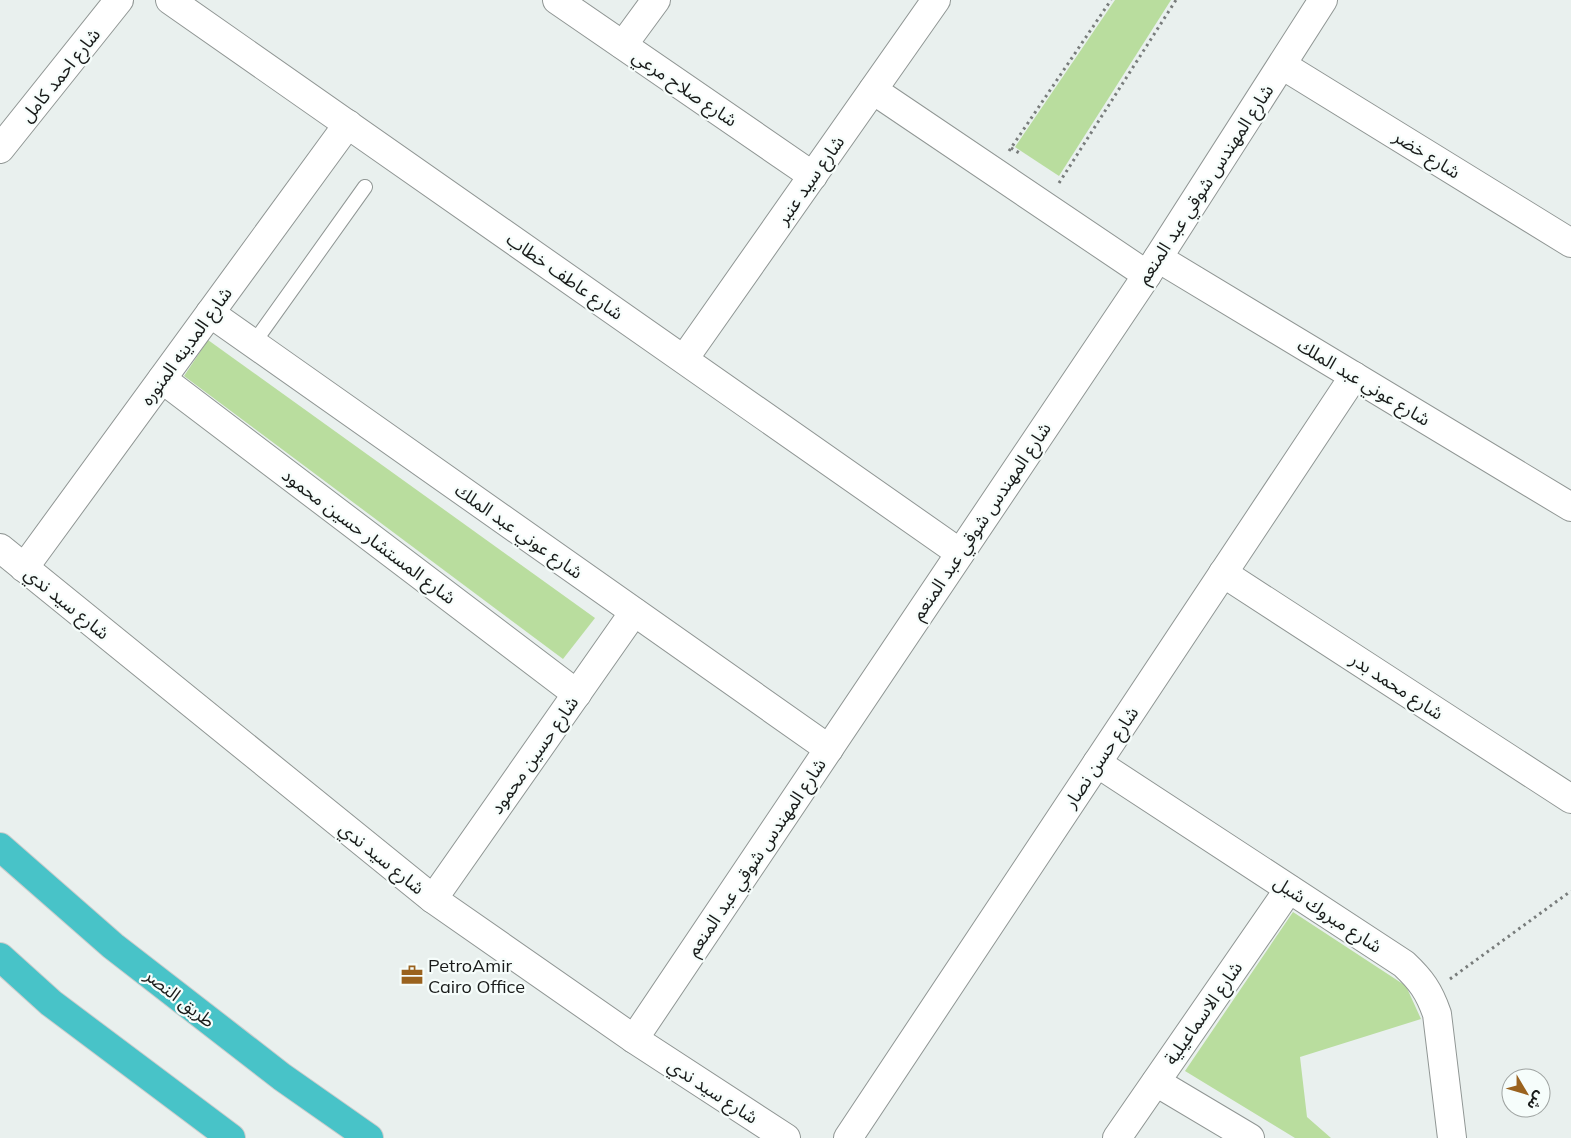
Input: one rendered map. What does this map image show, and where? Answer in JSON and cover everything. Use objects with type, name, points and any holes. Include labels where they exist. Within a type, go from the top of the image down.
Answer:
[{"type":"highway","name":"طريق النصر","points":[[0,847],[113,946],[282,1076],[369,1138]]},
{"type":"highway","points":[[0,957],[51,1002],[231,1138]]},
{"type":"street","name":"شارع احمد كامل","points":[[0,149],[119,0]]},
{"type":"street","name":"شارع عاطف خطاب","points":[[170,0],[960,553]]},
{"type":"street","name":"شارع صلاح مرعي","points":[[557,0],[813,176]]},
{"type":"street","points":[[623,45],[656,0]]},
{"type":"street","name":"شارع سيد عنبر","points":[[684,359],[936,0]]},
{"type":"street","name":"شارع المهندس شوقي عبد المنعم","points":[[634,1039],[1152,267],[1323,0]]},
{"type":"street","name":"شارع خضر","points":[[1282,65],[1571,242]]},
{"type":"street","name":"شارع عوني عبد الملك","points":[[873,90],[1044,206],[1152,267],[1354,376],[1571,506]]},
{"type":"street","name":"شارع المدينه المنوره","points":[[24,568],[348,124]]},
{"type":"street","name":"شارع عوني عبد الملك","points":[[210,313],[829,749]]},
{"type":"street","name":"شارع حسن نصار","points":[[848,1138],[1354,376]]},
{"type":"street","name":"شارع المستشار حسين محمود","points":[[162,378],[576,694]]},
{"type":"street","name":"شارع سيد ندي","points":[[0,548],[433,899],[634,1039],[786,1138]]},
{"type":"street","name":"شارع محمد بدر","points":[[1223,573],[1571,798]]},
{"type":"street","name":"شارع حسين محمود","points":[[433,899],[634,612]]},
{"type":"street","name":"شارع مبروك شبل","points":[[1097,763],[1404,964],[1419,977],[1430,994],[1437,1014],[1452,1138]]},
{"type":"street","name":"شارع الاسماعيلية","points":[[1117,1138],[1289,889]]},
{"type":"street","points":[[1156,1082],[1250,1138]]},
{"type":"lane","points":[[254,344],[365,187]]},
{"type":"path","points":[[995,173],[1111,0]]},
{"type":"path","points":[[1044,206],[1176,0]]},
{"type":"path","points":[[1430,994],[1571,891]]},
{"type":"green space","points":[[1115,0],[1171,0],[1059,176],[1015,147]]},
{"type":"green space","points":[[208,340],[595,618],[563,659],[184,376]]},
{"type":"green space","points":[[1293,912],[1406,986],[1421,1019],[1300,1057],[1307,1117],[1331,1138],[1295,1138],[1185,1071]]},
{"type":"place","name":"PetroAmir Cairo Office","points":[[412,975]]}]
